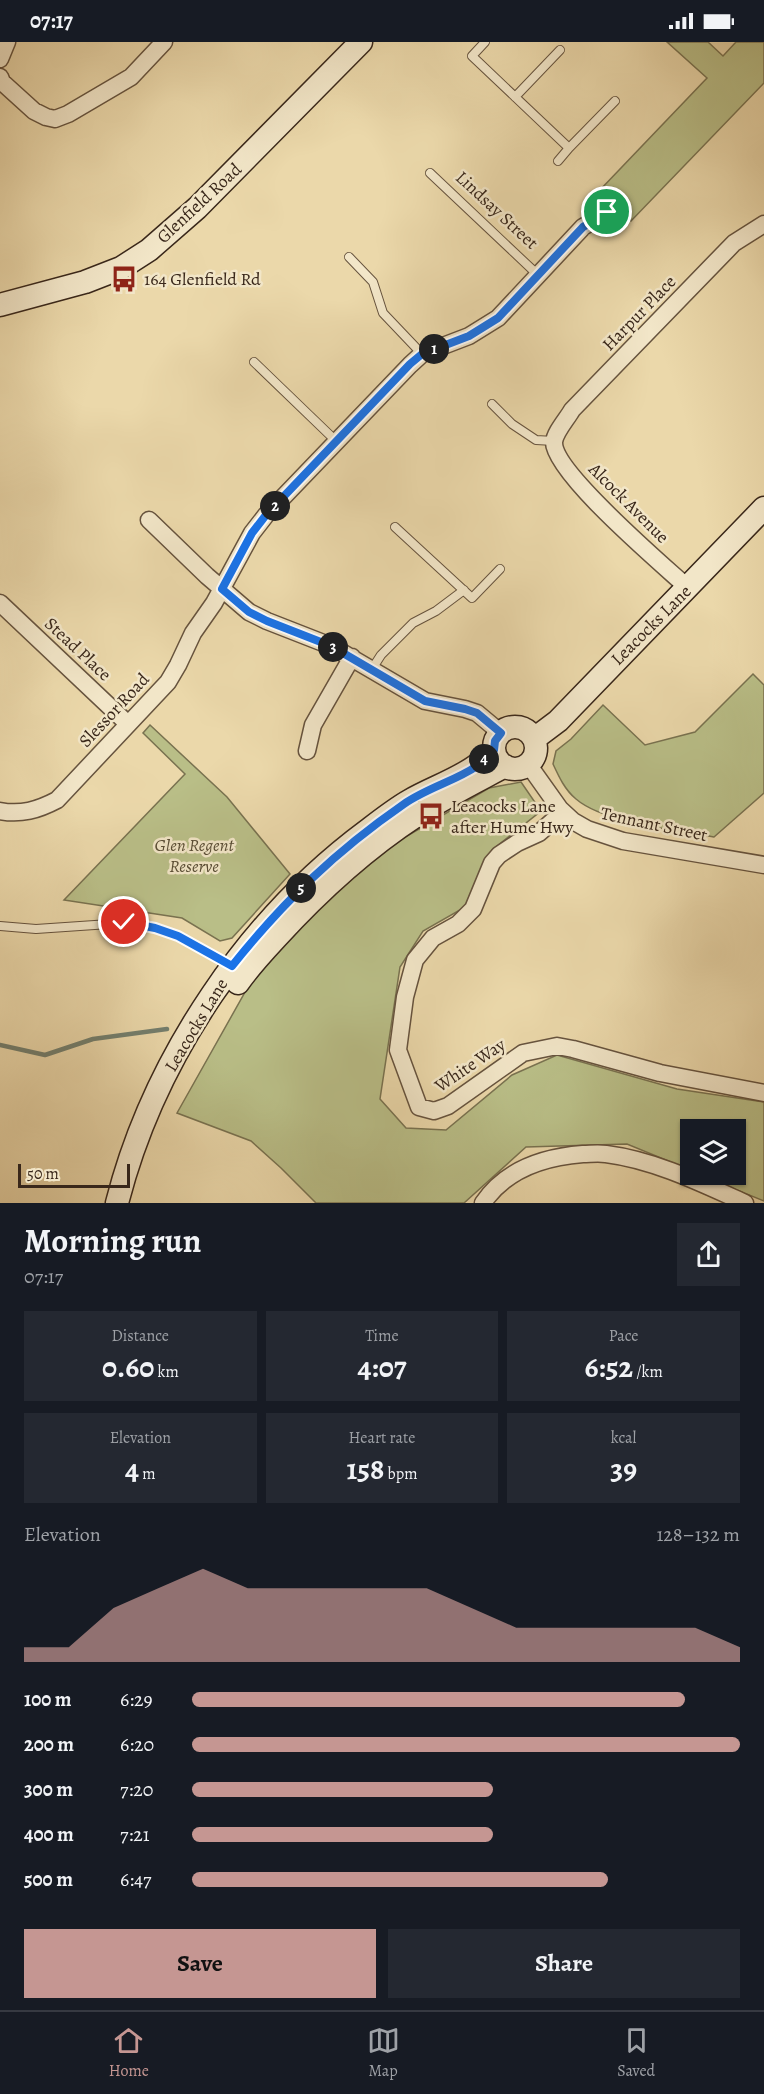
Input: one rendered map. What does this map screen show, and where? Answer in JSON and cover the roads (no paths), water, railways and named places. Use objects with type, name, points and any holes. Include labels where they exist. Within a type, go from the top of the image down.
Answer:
[{"type":"street","points":[[0,59],[7,42]]},
{"type":"street","points":[[1,81],[34,111],[55,119],[68,114],[131,77],[164,42]]},
{"type":"street","points":[[284,122],[340,42]]},
{"type":"street","name":"Glenfield Road","points":[[0,305],[86,282],[121,268],[149,250],[197,208],[362,42]]},
{"type":"street","name":"Lindsay Street","points":[[222,589],[252,533],[336,441],[422,354],[469,336],[498,318],[583,227],[607,212]]},
{"type":"street","name":"Harpur Place","points":[[554,441],[572,410],[734,243],[764,224]]},
{"type":"street","name":"Alcock Avenue","points":[[554,441],[556,451],[565,465],[589,495],[688,588]]},
{"type":"street","name":"Leacocks Lane","points":[[534,739],[558,720],[764,508]]},
{"type":"street","points":[[150,520],[249,612],[352,657],[425,701],[477,713],[500,750],[519,769],[528,764],[535,754],[534,739],[527,731],[517,727],[506,729],[500,750]]},
{"type":"street","name":"Slessor Road","points":[[0,811],[26,812],[41,809],[57,800],[168,682],[193,633],[222,589]]},
{"type":"street","name":"Stead Place","points":[[0,603],[128,724]]},
{"type":"street","points":[[307,751],[313,725],[352,657]]},
{"type":"street","name":"Leacocks Lane","points":[[117,1203],[144,1123],[172,1061],[285,903],[333,858],[407,802],[476,766],[500,750]]},
{"type":"street","name":"Tennant Street","points":[[528,764],[563,812],[580,825],[604,836],[764,866]]},
{"type":"street","name":"White Way","points":[[563,812],[539,833],[517,843],[499,855],[492,863],[473,909],[458,924],[433,938],[415,960],[405,997],[398,1050],[419,1107],[434,1111],[448,1106],[523,1053],[557,1046],[660,1073],[764,1093]]},
{"type":"street","name":"Leacocks Lane","points":[[133,1203],[148,1148],[165,1104],[238,970]]},
{"type":"street","points":[[483,1203],[490,1192],[508,1176],[526,1166],[546,1159],[604,1153],[648,1163],[745,1203]]},
{"type":"lane","points":[[485,42],[472,56],[569,148]]},
{"type":"lane","points":[[515,97],[560,50]]},
{"type":"lane","points":[[558,161],[615,101]]},
{"type":"lane","name":"Lindsay Street","points":[[430,173],[538,275]]},
{"type":"lane","points":[[349,257],[374,282],[383,313],[422,354]]},
{"type":"lane","points":[[254,362],[336,441]]},
{"type":"lane","points":[[492,404],[512,424],[536,440],[554,441]]},
{"type":"lane","points":[[395,527],[471,598],[500,569]]},
{"type":"lane","points":[[372,669],[381,654],[413,623],[436,611],[464,590]]},
{"type":"lane","points":[[0,926],[36,929],[124,922],[155,928],[178,936],[238,970]]},
{"type":"waterway","points":[[0,1045],[45,1055],[93,1039],[167,1029]]},
{"type":"place","name":"164 Glenfield Rd","points":[[124,279]]},
{"type":"place","name":"Leacocks Lane after Hume Hwy","points":[[431,816]]},
{"type":"park label","name":"Glen Regent Reserve","points":[[194,855]]}]
